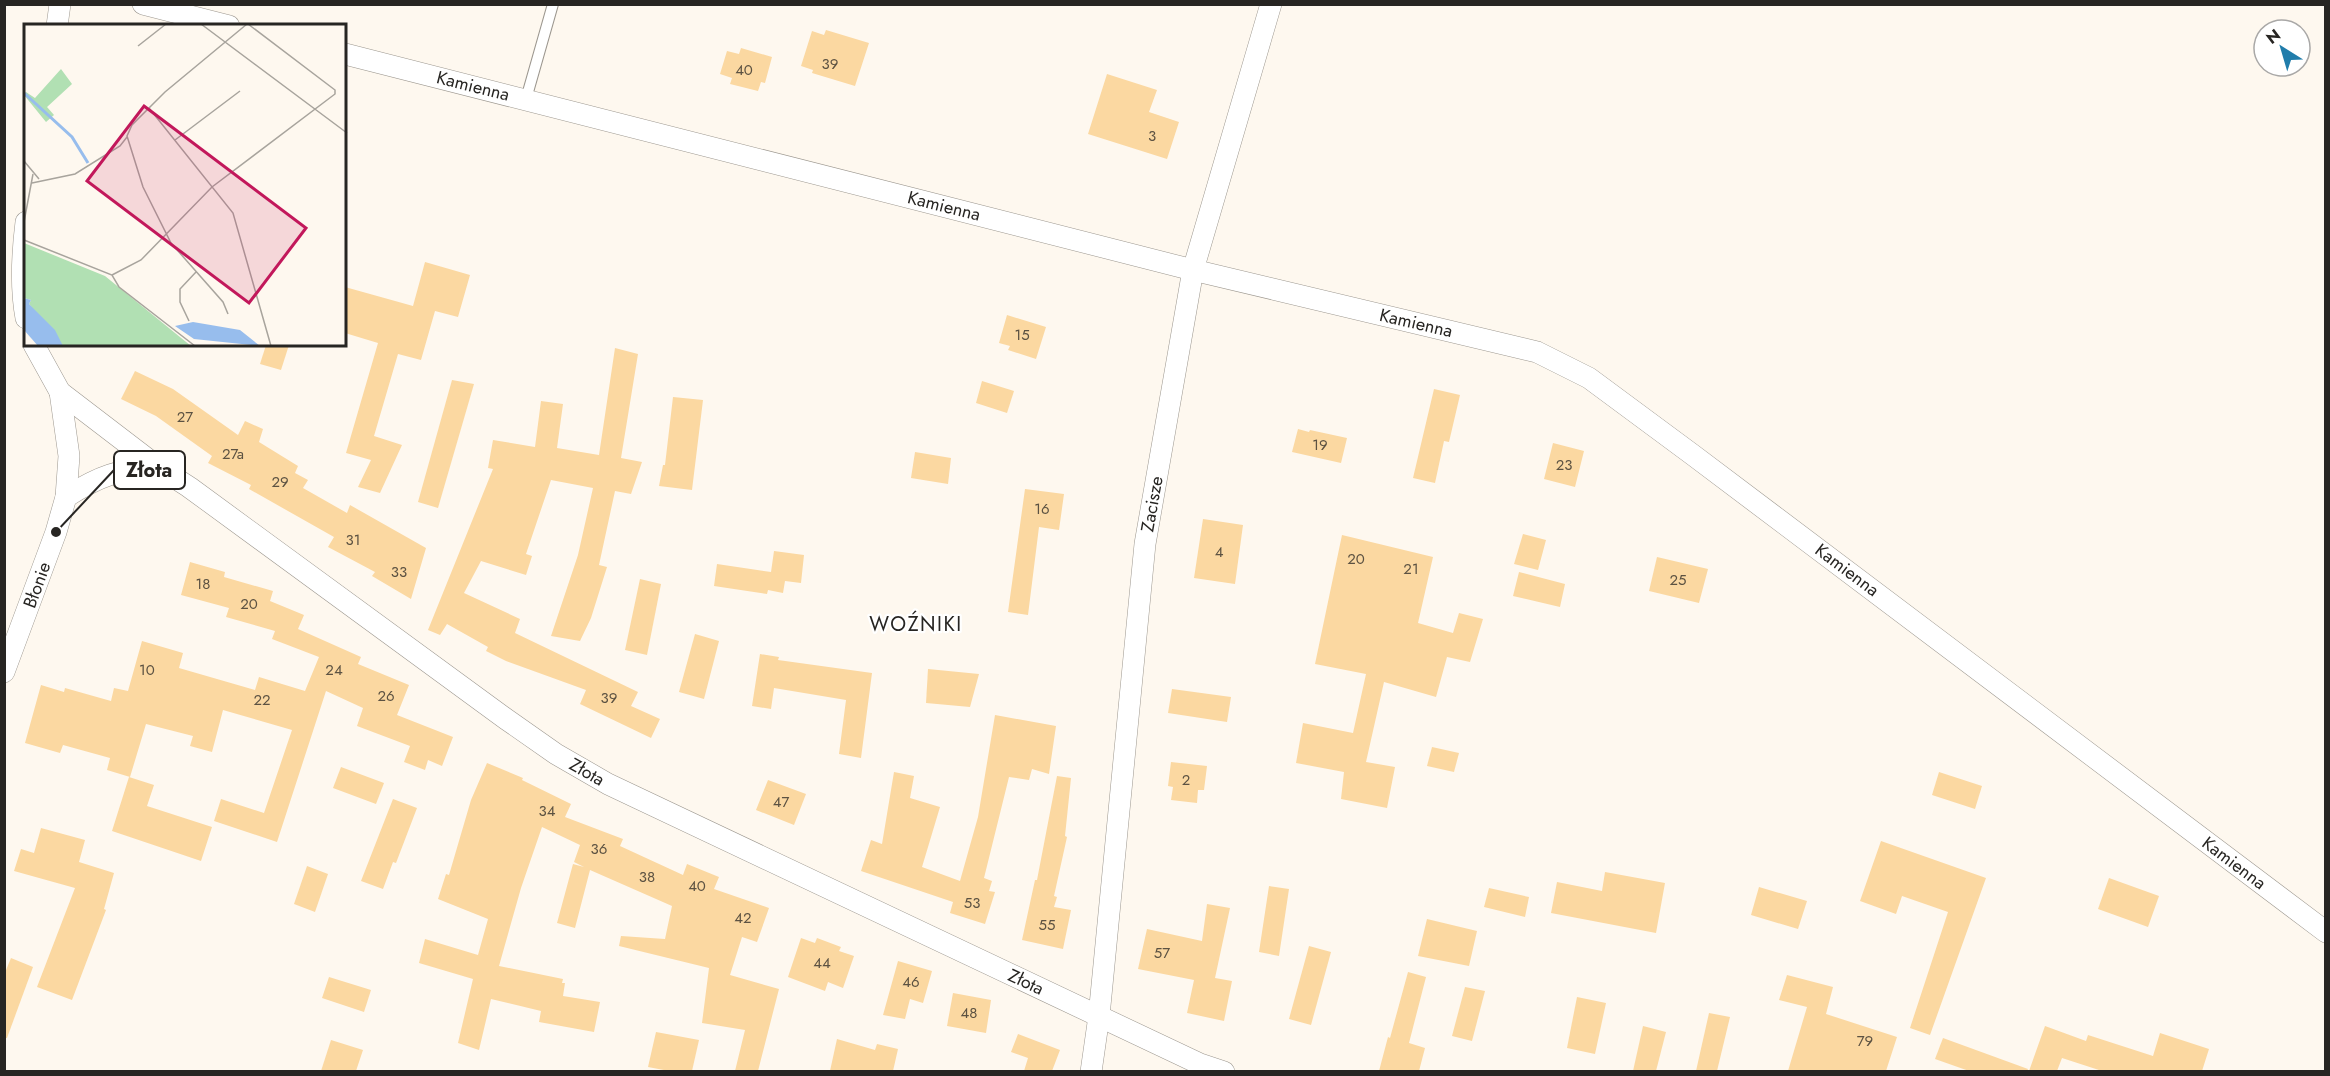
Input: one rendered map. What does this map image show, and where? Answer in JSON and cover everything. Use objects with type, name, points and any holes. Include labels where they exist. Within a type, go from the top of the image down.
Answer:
[{"type":"street","points":[[57,24],[60,4]]},
{"type":"street","points":[[143,4],[221,24]]},
{"type":"street","name":"Zacisze","points":[[1092,1071],[1145,544],[1193,270],[1271,4]]},
{"type":"street","name":"Kamienna","points":[[346,54],[1193,270],[1537,352],[1588,378],[1693,454],[2325,932]]},
{"type":"street","points":[[24,238],[22,296],[24,307]]},
{"type":"street","name":"Złota","points":[[35,346],[60,392],[158,467],[189,487],[556,754],[657,809],[1200,1064],[1224,1071]]},
{"type":"street","name":"Błonie","points":[[4,672],[56,532],[66,497],[69,456],[60,392]]},
{"type":"street","points":[[66,497],[90,482],[122,470],[158,467]]},
{"type":"lane","points":[[525,99],[553,4]]},
{"type":"building","points":[[826,30],[869,43],[855,86],[812,73],[813,70],[801,66],[812,31],[824,35]]},
{"type":"building","points":[[741,48],[772,57],[765,83],[761,82],[758,91],[730,84],[732,78],[720,74],[727,51],[739,54]]},
{"type":"building","points":[[1107,74],[1157,90],[1149,112],[1179,122],[1167,159],[1088,134]]},
{"type":"building","points":[[425,262],[470,275],[458,317],[435,311],[421,360],[398,354],[374,436],[402,445],[380,493],[358,487],[371,460],[346,453],[378,343],[346,333],[346,287],[413,306]]},
{"type":"building","points":[[1007,315],[1046,327],[1036,359],[1008,350],[1010,346],[999,343]]},
{"type":"building","points":[[266,346],[289,346],[281,370],[260,364]]},
{"type":"building","points":[[615,348],[638,354],[621,458],[642,462],[631,494],[615,491],[599,565],[607,567],[591,618],[580,641],[551,636],[578,555],[593,488],[551,480],[526,554],[532,556],[526,575],[481,561],[464,593],[520,619],[515,633],[638,692],[631,706],[660,719],[651,738],[580,704],[586,690],[506,661],[486,651],[488,647],[447,624],[440,635],[428,630],[493,469],[488,468],[493,440],[535,447],[541,401],[563,404],[557,448],[599,455]]},
{"type":"building","points":[[135,371],[173,389],[238,435],[245,421],[263,429],[259,442],[298,466],[295,473],[308,480],[303,488],[347,513],[350,505],[426,548],[411,599],[372,576],[375,572],[328,547],[334,537],[249,489],[251,485],[208,463],[212,456],[156,416],[121,399]]},
{"type":"building","points":[[452,380],[474,384],[438,508],[418,502]]},
{"type":"building","points":[[982,381],[1014,391],[1007,413],[976,403]]},
{"type":"building","points":[[1434,389],[1460,395],[1449,442],[1444,441],[1435,483],[1413,478]]},
{"type":"building","points":[[673,397],[703,400],[692,490],[659,486],[663,465],[665,465]]},
{"type":"building","points":[[1298,429],[1347,438],[1341,463],[1292,452]]},
{"type":"building","points":[[1553,443],[1584,451],[1575,487],[1544,479]]},
{"type":"building","points":[[915,452],[951,458],[948,484],[911,478]]},
{"type":"building","points":[[1025,489],[1064,494],[1059,530],[1039,527],[1028,615],[1008,612]]},
{"type":"building","points":[[1203,519],[1243,525],[1235,584],[1194,578]]},
{"type":"building","points":[[1523,534],[1546,540],[1538,570],[1514,564]]},
{"type":"building","points":[[1342,535],[1433,557],[1418,623],[1453,633],[1459,613],[1483,619],[1470,662],[1447,657],[1436,697],[1384,682],[1366,762],[1395,767],[1387,808],[1341,799],[1344,772],[1296,763],[1303,723],[1353,733],[1366,674],[1315,664]]},
{"type":"building","points":[[774,551],[804,555],[801,583],[785,581],[783,593],[768,590],[767,594],[714,586],[717,564],[771,572]]},
{"type":"building","points":[[1657,557],[1708,569],[1699,603],[1649,591]]},
{"type":"building","points":[[190,562],[225,572],[224,577],[273,591],[270,601],[304,615],[298,629],[361,657],[358,664],[409,685],[397,715],[453,737],[442,766],[428,760],[425,770],[404,762],[410,746],[357,726],[363,708],[326,691],[277,842],[214,821],[221,799],[264,813],[292,730],[223,710],[212,752],[190,746],[193,736],[146,724],[130,777],[107,770],[110,758],[63,745],[60,753],[25,743],[41,685],[64,692],[65,688],[111,701],[114,688],[128,691],[142,641],[183,653],[179,668],[255,690],[259,677],[305,691],[319,657],[272,639],[275,631],[226,617],[229,608],[181,595]]},
{"type":"building","points":[[1519,572],[1565,584],[1560,607],[1513,596]]},
{"type":"building","points":[[640,579],[661,584],[647,655],[625,650]]},
{"type":"building","points":[[695,634],[719,641],[704,699],[679,692]]},
{"type":"building","points":[[760,654],[779,657],[778,660],[872,673],[861,758],[839,754],[846,700],[774,688],[771,709],[752,706]]},
{"type":"building","points":[[928,669],[979,674],[970,707],[926,703]]},
{"type":"building","points":[[1172,689],[1231,697],[1227,722],[1168,713]]},
{"type":"building","points":[[995,715],[1056,726],[1049,774],[1032,769],[1029,780],[1009,777],[984,878],[992,881],[989,891],[995,892],[985,924],[950,913],[953,902],[861,871],[871,840],[882,844],[894,772],[914,776],[910,798],[940,807],[922,867],[960,881],[978,817]]},
{"type":"building","points":[[1432,747],[1459,753],[1454,772],[1427,766]]},
{"type":"building","points":[[1171,762],[1207,766],[1204,790],[1198,790],[1197,803],[1171,800],[1173,787],[1168,786]]},
{"type":"building","points":[[487,763],[523,778],[522,780],[571,804],[565,817],[623,839],[620,846],[683,875],[687,864],[719,877],[714,889],[769,908],[757,942],[742,937],[730,975],[779,989],[758,1071],[735,1071],[745,1030],[702,1023],[709,968],[619,946],[621,936],[665,939],[672,906],[590,870],[575,928],[557,923],[573,864],[584,867],[574,862],[580,845],[542,827],[521,888],[499,966],[563,979],[562,983],[565,983],[563,996],[600,1002],[594,1032],[539,1022],[541,1011],[491,999],[479,1050],[458,1043],[473,979],[419,963],[425,939],[478,955],[488,919],[438,899],[446,874],[449,875],[471,800]]},
{"type":"building","points":[[341,767],[384,783],[376,804],[333,788]]},
{"type":"building","points":[[1939,772],[1982,786],[1975,809],[1932,795]]},
{"type":"building","points":[[1057,776],[1071,778],[1065,836],[1067,837],[1054,896],[1057,897],[1054,907],[1071,910],[1063,949],[1022,940],[1035,880],[1037,880]]},
{"type":"building","points":[[129,777],[154,785],[147,806],[212,827],[201,861],[112,831]]},
{"type":"building","points":[[768,780],[806,794],[794,825],[756,810]]},
{"type":"building","points":[[393,799],[417,808],[396,863],[393,862],[383,889],[361,881]]},
{"type":"building","points":[[41,828],[85,840],[79,862],[114,873],[104,909],[106,910],[72,1000],[37,987],[75,888],[14,871],[21,849],[34,853]]},
{"type":"building","points":[[1881,841],[1986,878],[1930,1035],[1910,1028],[1948,912],[1902,896],[1896,914],[1860,901]]},
{"type":"building","points":[[307,866],[328,874],[315,912],[294,904]]},
{"type":"building","points":[[1605,872],[1665,883],[1656,933],[1551,913],[1557,882],[1602,891]]},
{"type":"building","points":[[2109,878],[2159,896],[2148,927],[2098,909]]},
{"type":"building","points":[[1269,886],[1289,889],[1279,956],[1259,952]]},
{"type":"building","points":[[1759,887],[1807,901],[1798,929],[1751,915]]},
{"type":"building","points":[[1489,888],[1529,897],[1525,917],[1484,907]]},
{"type":"building","points":[[1207,904],[1230,908],[1215,978],[1232,981],[1224,1021],[1187,1013],[1194,980],[1138,969],[1147,929],[1202,941]]},
{"type":"building","points":[[1427,919],[1477,931],[1469,966],[1418,956]]},
{"type":"building","points":[[801,938],[815,943],[817,938],[841,947],[839,951],[854,956],[843,988],[828,982],[825,991],[788,977]]},
{"type":"building","points":[[1309,946],[1331,952],[1311,1025],[1289,1019]]},
{"type":"building","points":[[11,958],[33,967],[7,1038],[4,1038],[4,975]]},
{"type":"building","points":[[898,961],[932,971],[923,1003],[910,999],[905,1019],[883,1015]]},
{"type":"building","points":[[1408,972],[1426,977],[1409,1043],[1425,1048],[1419,1071],[1379,1071],[1388,1037],[1390,1038]]},
{"type":"building","points":[[1787,975],[1833,987],[1826,1014],[1897,1037],[1886,1071],[1788,1071],[1807,1007],[1779,1000]]},
{"type":"building","points":[[329,977],[371,990],[364,1012],[322,998]]},
{"type":"building","points":[[1465,987],[1485,991],[1472,1041],[1452,1036]]},
{"type":"building","points":[[953,993],[991,1000],[986,1033],[947,1026]]},
{"type":"building","points":[[1577,997],[1606,1003],[1595,1054],[1567,1048]]},
{"type":"building","points":[[1709,1013],[1730,1017],[1717,1071],[1696,1071]]},
{"type":"building","points":[[1643,1026],[1666,1032],[1656,1071],[1633,1071]]},
{"type":"building","points":[[2045,1026],[2086,1041],[2088,1035],[2153,1056],[2160,1033],[2209,1049],[2202,1071],[2102,1071],[2062,1058],[2057,1071],[2029,1071]]},
{"type":"building","points":[[656,1032],[699,1040],[692,1071],[669,1071],[648,1067]]},
{"type":"building","points":[[1018,1034],[1060,1050],[1052,1071],[1024,1071],[1028,1058],[1011,1052]]},
{"type":"building","points":[[1943,1038],[2028,1069],[2027,1071],[1969,1071],[1935,1059]]},
{"type":"building","points":[[837,1039],[875,1050],[877,1044],[898,1049],[893,1071],[830,1071]]},
{"type":"building","points":[[331,1040],[363,1050],[356,1071],[321,1071]]},
{"type":"place","name":"Złota","points":[[56,532]]},
{"type":"district","name":"WOŹNIKI","points":[[916,624]]}]
